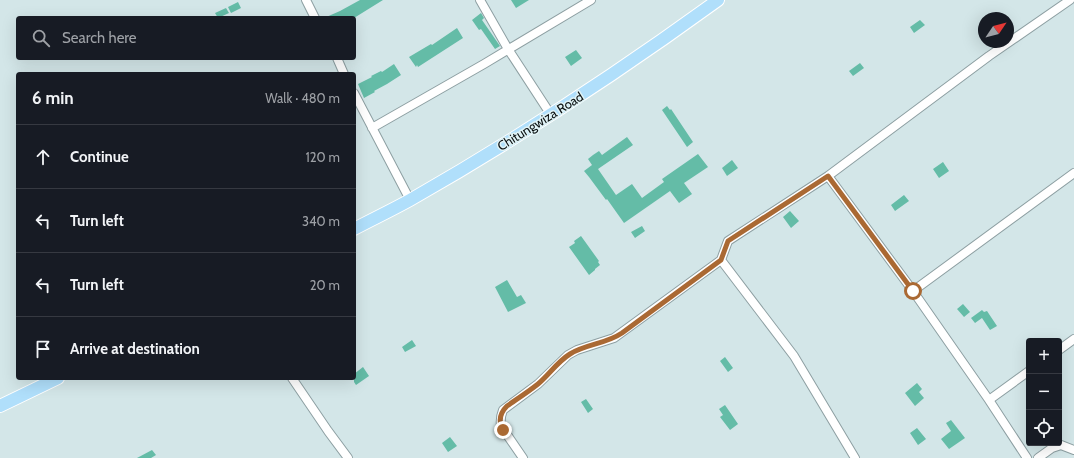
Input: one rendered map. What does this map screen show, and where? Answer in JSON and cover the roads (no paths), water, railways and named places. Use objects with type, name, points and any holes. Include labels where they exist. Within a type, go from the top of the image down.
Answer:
[{"type":"main road","name":"Chitungwiza Road","points":[[356,228],[410,200],[551,115],[659,43],[718,0]]},
{"type":"main road","points":[[0,406],[54,380]]},
{"type":"street","points":[[306,0],[314,16]]},
{"type":"street","points":[[480,0],[508,50],[551,115]]},
{"type":"street","points":[[372,128],[508,50],[591,0]]},
{"type":"street","points":[[523,458],[501,426],[501,415],[507,406],[538,384],[568,355],[577,350],[614,338],[721,260],[728,241],[828,176],[989,56],[1070,0]]},
{"type":"street","points":[[338,60],[343,72]]},
{"type":"street","points":[[356,97],[410,200]]},
{"type":"street","points":[[913,291],[1074,173]]},
{"type":"street","points":[[828,176],[913,291],[989,400],[1027,458]]},
{"type":"street","points":[[721,260],[794,356],[855,458]]},
{"type":"street","points":[[1062,348],[1074,339]]},
{"type":"street","points":[[989,400],[1026,373]]},
{"type":"street","points":[[293,380],[348,458]]},
{"type":"street","points":[[1038,458],[1052,448],[1061,445],[1074,450]]}]
